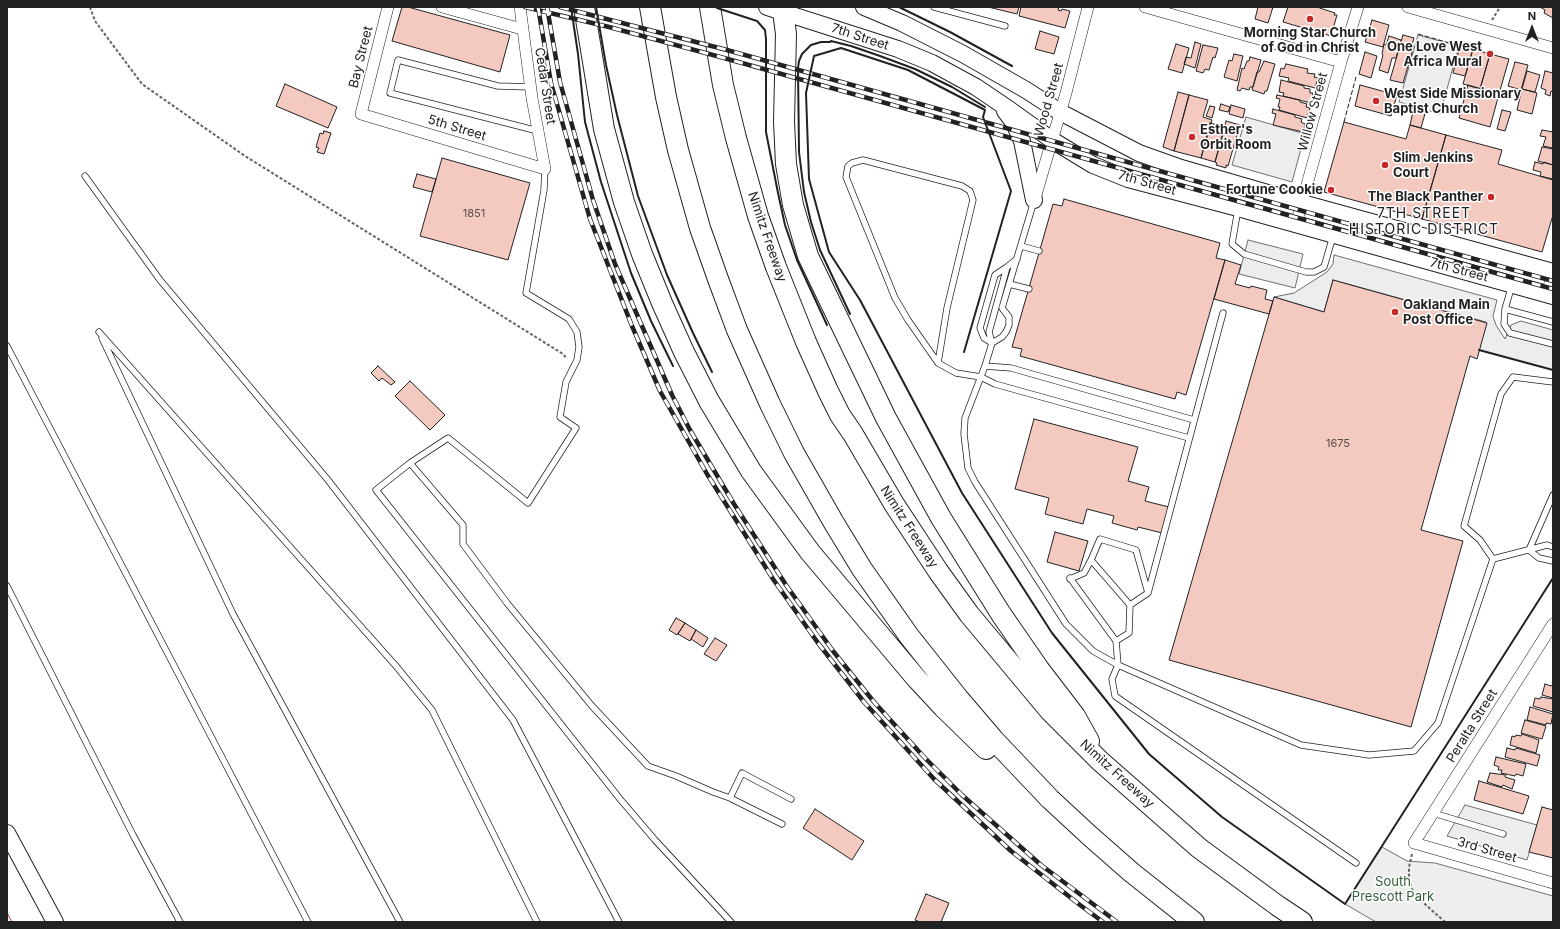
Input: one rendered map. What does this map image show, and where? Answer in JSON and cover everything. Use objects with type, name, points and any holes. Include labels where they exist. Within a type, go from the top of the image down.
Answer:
[{"type":"highway","points":[[584,7],[604,129],[628,214],[652,279],[670,321],[695,375],[719,419],[751,472],[793,530],[844,595],[911,673],[982,745],[1024,781],[1070,817]]},
{"type":"highway","name":"Nimitz Freeway","points":[[710,7],[723,86],[732,125],[765,235],[798,323],[840,415],[854,434],[866,458],[905,521],[969,614],[1050,711],[1100,761],[1199,848],[1302,922]]},
{"type":"highway","points":[[777,8],[786,34],[784,122],[787,172],[797,223],[811,262],[886,418],[934,506],[1016,637],[1075,716],[1100,761]]},
{"type":"highway","points":[[650,11],[660,70],[672,123],[700,228],[723,292],[745,348],[770,404],[820,500],[851,552],[893,614],[925,657],[976,720],[1008,755],[1070,817],[1131,872],[1194,922]]},
{"type":"main road","name":"7th Street","points":[[864,7],[902,23],[963,54],[1026,90],[1060,112],[1139,153],[1181,168],[1302,203],[1553,272]]},
{"type":"main road","name":"7th Street","points":[[777,8],[898,50],[952,73],[1092,165],[1128,179],[1550,295]]},
{"type":"main road","points":[[998,102],[1014,123],[1022,141],[1034,200]]},
{"type":"main road","points":[[7,833],[55,922]]},
{"type":"street","name":"Bay Street","points":[[361,114],[388,7]]},
{"type":"street","points":[[442,7],[522,29]]},
{"type":"street","name":"Cedar Street","points":[[520,7],[531,87],[545,168]]},
{"type":"street","name":"Wood Street","points":[[1034,200],[1060,112],[1088,7]]},
{"type":"street","points":[[1145,7],[1341,62]]},
{"type":"street","name":"Willow Street","points":[[1296,224],[1341,62],[1358,7]]},
{"type":"street","points":[[1408,7],[1553,48]]},
{"type":"street","name":"5th Street","points":[[361,114],[545,168]]},
{"type":"street","points":[[1550,295],[1553,272]]},
{"type":"street","name":"Peralta Street","points":[[1414,843],[1553,624]]},
{"type":"street","name":"3rd Street","points":[[1414,843],[1553,883]]},
{"type":"lane","points":[[934,7],[1005,26]]},
{"type":"lane","points":[[531,87],[498,86],[398,60],[390,93],[538,131]]},
{"type":"lane","points":[[938,363],[942,347],[947,308],[973,200],[970,191],[962,186],[863,160],[852,163],[848,166],[846,177],[895,298],[908,320],[938,363],[956,373],[981,377],[995,384],[1189,438]]},
{"type":"lane","points":[[545,168],[544,190],[526,293],[569,320],[577,332],[579,347],[577,360],[566,382],[560,417],[576,428],[528,503],[448,438],[410,463],[376,490],[620,799],[655,840],[732,922]]},
{"type":"lane","points":[[84,176],[160,280],[328,480],[513,720],[619,922]]},
{"type":"lane","points":[[992,343],[1002,337],[1009,325],[1009,317],[1002,308],[1034,200]]},
{"type":"lane","points":[[1238,208],[1232,244],[1244,254],[1306,272],[1314,272],[1324,267],[1334,235]]},
{"type":"lane","points":[[1021,246],[1040,251]]},
{"type":"lane","points":[[992,343],[984,338],[980,328],[995,275],[1017,258]]},
{"type":"lane","points":[[1007,267],[989,332],[992,343],[985,366],[965,418],[964,434],[968,468],[975,482],[1066,624],[1093,651],[1118,664],[1300,745],[1369,755],[1414,751],[1438,723],[1493,559]]},
{"type":"lane","points":[[1009,284],[1029,289]]},
{"type":"lane","points":[[1512,285],[1505,309],[1504,324],[1510,333],[1553,344]]},
{"type":"lane","points":[[1505,309],[1553,322]]},
{"type":"lane","points":[[1130,605],[1148,593],[1222,313]]},
{"type":"lane","points":[[400,922],[233,614],[99,332],[396,666],[432,710],[538,922]]},
{"type":"lane","points":[[7,346],[308,922]]},
{"type":"lane","points":[[985,366],[1011,368],[1194,420]]},
{"type":"lane","points":[[1493,559],[1480,540],[1464,526],[1501,394],[1513,377],[1553,382]]},
{"type":"lane","points":[[410,463],[463,525],[463,544],[507,604],[592,706],[648,766],[730,798],[782,824]]},
{"type":"lane","points":[[1529,550],[1553,495]]},
{"type":"lane","points":[[1148,593],[1136,550],[1100,539],[1084,573],[1070,578],[1116,641],[1118,664],[1112,679],[1115,696],[1356,863]]},
{"type":"lane","points":[[1493,559],[1547,545],[1553,547]]},
{"type":"lane","points":[[1529,550],[1539,558],[1553,561]]},
{"type":"lane","points":[[1091,560],[1130,605],[1129,633],[1116,641]]},
{"type":"lane","points":[[7,586],[180,922]]},
{"type":"lane","points":[[730,798],[742,773],[791,799]]},
{"type":"lane","points":[[1433,813],[1503,834]]},
{"type":"path","points":[[90,7],[96,21],[142,84],[245,156],[563,354],[568,359],[572,371]]},
{"type":"path","points":[[1414,843],[1409,867],[1409,880],[1412,889],[1416,897],[1445,922]]},
{"type":"green space","name":"South Prescott Park","points":[[1382,847],[1407,861],[1435,863],[1553,896],[1553,922],[1376,922],[1345,904]]},
{"type":"shaded area","points":[[1418,35],[1459,46],[1440,114],[1399,102]]},
{"type":"shaded area","points":[[1246,117],[1305,134],[1292,182],[1232,165]]},
{"type":"shaded area","points":[[1248,240],[1303,254],[1295,288],[1239,274]]},
{"type":"shaded area","points":[[1334,255],[1497,300],[1493,316],[1496,325],[1505,339],[1511,325],[1521,321],[1553,330],[1553,370],[1479,350],[1486,322],[1333,280],[1324,312],[1274,297],[1294,293],[1327,272],[1333,264]]},
{"type":"shaded area","points":[[1465,805],[1537,825],[1527,860],[1447,836]]},
{"type":"building","points":[[402,7],[408,7],[510,35],[500,72],[392,41]]},
{"type":"building","points":[[988,7],[1019,7],[1017,14]]},
{"type":"building","points":[[1021,7],[1059,7],[1058,10],[1061,11],[1062,9],[1070,11],[1065,28],[1019,16]]},
{"type":"building","points":[[1258,7],[1273,7],[1268,23],[1255,19]]},
{"type":"building","name":"Morning Star Church of God in Christ","points":[[1288,7],[1317,7],[1335,13],[1334,15],[1337,15],[1331,36],[1283,22]]},
{"type":"building","points":[[1540,7],[1553,7],[1553,18],[1544,13],[1545,10]]},
{"type":"building","points":[[1372,20],[1389,25],[1383,47],[1365,42]]},
{"type":"building","points":[[1040,31],[1059,37],[1054,54],[1035,49]]},
{"type":"building","points":[[1403,35],[1414,38],[1412,45],[1414,46],[1403,83],[1390,80]]},
{"type":"building","points":[[1389,36],[1401,40],[1396,58],[1392,58],[1388,73],[1379,70],[1384,44],[1386,45]]},
{"type":"building","points":[[1195,42],[1201,44],[1195,68],[1184,64],[1186,57],[1191,58]]},
{"type":"building","points":[[1176,44],[1189,48],[1182,73],[1168,69]]},
{"type":"building","points":[[1203,45],[1218,48],[1215,58],[1213,57],[1209,70],[1205,69],[1203,73],[1196,71]]},
{"type":"building","points":[[1460,46],[1473,49],[1465,76],[1453,73]]},
{"type":"building","points":[[1473,49],[1490,54],[1480,89],[1463,84]]},
{"type":"building","points":[[1365,52],[1377,56],[1371,78],[1359,74]]},
{"type":"building","points":[[1234,54],[1243,56],[1237,81],[1224,77],[1229,60],[1232,61]]},
{"type":"building","points":[[1490,54],[1509,59],[1499,94],[1480,89]]},
{"type":"building","points":[[1250,57],[1261,60],[1253,87],[1250,87],[1249,90],[1242,88],[1240,91],[1237,90],[1242,68],[1244,69]]},
{"type":"building","points":[[1264,61],[1275,64],[1267,91],[1265,91],[1264,94],[1252,90],[1257,72],[1259,72]]},
{"type":"building","points":[[1515,62],[1528,65],[1521,90],[1508,86]]},
{"type":"building","points":[[1286,64],[1308,69],[1307,73],[1315,74],[1314,77],[1318,78],[1315,88],[1288,81],[1289,78],[1279,76],[1281,68],[1284,69]]},
{"type":"building","points":[[1527,71],[1540,75],[1535,92],[1522,89]]},
{"type":"building","points":[[1545,71],[1553,73],[1553,92],[1551,91],[1550,96],[1545,94],[1546,90],[1541,88]]},
{"type":"building","points":[[1281,80],[1310,89],[1310,93],[1313,93],[1311,103],[1283,96],[1284,93],[1279,92]]},
{"type":"building","points":[[285,84],[337,107],[328,128],[276,106]]},
{"type":"building","name":"West Side Missionary Baptist Church","points":[[1360,85],[1397,95],[1391,116],[1355,106]]},
{"type":"building","points":[[1468,85],[1499,94],[1490,127],[1459,118]]},
{"type":"building","points":[[1522,89],[1537,93],[1532,114],[1517,110]]},
{"type":"building","points":[[1178,92],[1189,95],[1174,151],[1163,147]]},
{"type":"building","name":"Esther's Orbit Room","points":[[1189,95],[1208,100],[1203,117],[1212,120],[1201,158],[1174,151]]},
{"type":"building","points":[[1277,95],[1300,100],[1300,102],[1307,104],[1306,107],[1310,108],[1307,118],[1279,110],[1280,107],[1278,107],[1280,99],[1276,98]]},
{"type":"building","points":[[1221,104],[1230,107],[1228,112],[1219,110]]},
{"type":"building","points":[[1231,105],[1245,109],[1243,118],[1229,114]]},
{"type":"building","points":[[1210,106],[1215,107],[1212,118],[1206,116]]},
{"type":"building","points":[[1414,107],[1426,110],[1421,128],[1410,125]]},
{"type":"building","points":[[1273,109],[1295,115],[1295,117],[1302,119],[1301,122],[1305,124],[1303,132],[1273,125],[1276,114],[1272,113]]},
{"type":"building","points":[[1502,110],[1511,112],[1505,131],[1497,129]]},
{"type":"building","points":[[1226,121],[1240,125],[1228,166],[1226,165],[1226,168],[1216,165],[1217,163],[1215,162]]},
{"type":"building","name":"Slim Jenkins Court","points":[[1344,122],[1406,139],[1410,125],[1446,135],[1422,219],[1324,192]]},
{"type":"building","points":[[1210,123],[1225,127],[1215,162],[1201,158]]},
{"type":"building","points":[[1542,130],[1553,132],[1553,148],[1543,146],[1546,137],[1540,136]]},
{"type":"building","points":[[324,131],[331,133],[324,154],[317,152],[319,148],[316,147],[320,133],[323,134]]},
{"type":"building","name":"The Black Panther","points":[[1446,135],[1502,150],[1498,164],[1553,180],[1553,215],[1542,252],[1422,219]]},
{"type":"building","points":[[1542,147],[1553,149],[1553,165],[1538,161]]},
{"type":"building","points":[[442,158],[530,183],[508,260],[420,236]]},
{"type":"building","points":[[1535,162],[1543,164],[1544,162],[1553,165],[1553,179],[1540,176],[1541,172],[1533,170]]},
{"type":"building","points":[[417,174],[436,179],[432,192],[413,187]]},
{"type":"building","points":[[1064,199],[1220,243],[1216,258],[1225,260],[1186,395],[1177,392],[1175,399],[1020,356],[1022,349],[1012,347],[1053,204],[1062,206]]},
{"type":"building","points":[[1225,260],[1241,265],[1235,284],[1267,290],[1265,299],[1273,301],[1269,314],[1214,299]]},
{"type":"building","points":[[1333,280],[1487,323],[1477,359],[1470,356],[1421,530],[1463,541],[1411,727],[1169,660],[1274,297],[1324,312]]},
{"type":"building","points":[[378,366],[395,382],[391,385],[382,378],[379,381],[371,373]]},
{"type":"building","points":[[410,381],[445,415],[430,430],[395,396]]},
{"type":"building","points":[[1034,419],[1138,447],[1128,481],[1149,487],[1145,501],[1173,508],[1166,534],[1138,527],[1137,530],[1112,523],[1114,516],[1087,509],[1083,524],[1045,514],[1049,498],[1015,489]]},
{"type":"building","points":[[1055,532],[1088,541],[1079,571],[1047,562]]},
{"type":"building","points":[[676,618],[685,623],[677,635],[669,630]]},
{"type":"building","points":[[685,623],[696,630],[690,641],[678,634]]},
{"type":"building","points":[[696,630],[708,638],[703,647],[691,639]]},
{"type":"building","points":[[715,638],[727,645],[716,661],[704,654]]},
{"type":"building","points":[[1545,684],[1551,686],[1553,684],[1553,698],[1542,695]]},
{"type":"building","points":[[1541,697],[1553,699],[1553,712],[1533,706],[1535,698],[1540,699]]},
{"type":"building","points":[[1530,707],[1553,714],[1551,724],[1546,723],[1546,725],[1527,720]]},
{"type":"building","points":[[1525,720],[1546,726],[1542,739],[1521,733]]},
{"type":"building","points":[[1522,734],[1539,740],[1536,753],[1510,745],[1512,736],[1521,736]]},
{"type":"building","points":[[1507,748],[1515,750],[1516,748],[1540,755],[1537,766],[1505,757]]},
{"type":"building","points":[[1496,757],[1526,764],[1523,776],[1501,773],[1502,770],[1498,770],[1499,767],[1494,765]]},
{"type":"building","points":[[1490,773],[1506,775],[1505,777],[1515,780],[1512,789],[1503,785],[1502,787],[1487,782]]},
{"type":"building","points":[[1479,781],[1529,796],[1523,814],[1474,800]]},
{"type":"building","points":[[1542,807],[1553,810],[1553,858],[1529,852]]},
{"type":"building","points":[[815,809],[864,841],[852,860],[803,828]]},
{"type":"building","points":[[926,894],[949,903],[941,922],[920,922],[915,920]]},
{"type":"railway","points":[[525,7],[609,27],[724,58],[1553,289]]},
{"type":"railway","points":[[538,7],[551,83],[590,219],[632,326],[660,391],[707,474],[773,579],[818,643],[864,702],[934,779],[1011,851],[1103,922]]},
{"type":"railway","points":[[547,7],[560,82],[593,200],[615,264],[672,395],[690,430],[734,504],[786,585],[833,651],[874,702],[924,757],[962,795],[1041,865],[1117,922]]},
{"type":"railway","points":[[560,7],[727,50],[1553,281]]},
{"type":"fence","points":[[1418,34],[1460,46]]},
{"type":"fence","points":[[1344,122],[1356,77]]},
{"type":"wall","points":[[571,7],[578,54],[585,122],[601,182],[631,273],[651,321],[673,366]]},
{"type":"wall","points":[[596,7],[606,65],[617,115],[638,196],[667,275],[712,372]]},
{"type":"wall","points":[[899,7],[950,32],[1012,66]]},
{"type":"wall","points":[[717,8],[757,21],[765,30],[766,132],[778,193],[785,225],[797,260],[827,325]]},
{"type":"wall","points":[[850,314],[820,250],[811,222],[804,192],[799,152],[798,68],[802,54],[811,45],[821,42],[831,41],[851,46],[915,69],[952,87],[985,107]]},
{"type":"wall","points":[[964,352],[1011,191],[983,117],[985,110],[908,70],[841,48],[814,56],[806,93],[809,179],[829,252],[860,300],[962,493],[1052,633],[1149,754],[1222,817],[1345,904],[1553,578]]},
{"type":"wall","points":[[1479,350],[1553,370]]},
{"type":"power","points":[[7,913],[12,922]]},
{"type":"place","name":"Morning Star Church of God in Christ","points":[[1310,19]]},
{"type":"place","name":"One Love West Africa Mural","points":[[1490,54]]},
{"type":"place","name":"West Side Missionary Baptist Church","points":[[1376,101]]},
{"type":"place","name":"Esther's Orbit Room","points":[[1192,137]]},
{"type":"place","name":"Slim Jenkins Court","points":[[1385,165]]},
{"type":"place","name":"Fortune Cookie","points":[[1331,190]]},
{"type":"place","name":"The Black Panther","points":[[1491,197]]},
{"type":"place","name":"Oakland Main Post Office","points":[[1395,312]]},
{"type":"district","name":"7TH STREET HISTORIC DISTRICT","points":[[1424,222]]}]
